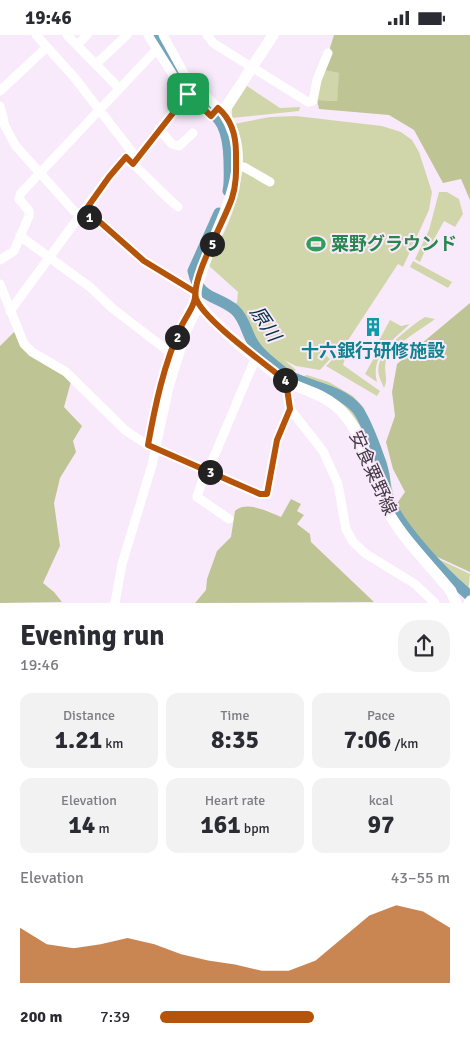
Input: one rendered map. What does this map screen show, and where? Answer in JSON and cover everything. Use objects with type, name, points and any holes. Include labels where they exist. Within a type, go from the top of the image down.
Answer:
[{"type":"main road","points":[[197,293],[232,198],[236,167],[236,144],[233,131],[218,111],[253,67],[273,35]]},
{"type":"main road","name":"安食粟野線","points":[[197,293],[207,315],[256,357],[286,381],[320,395],[335,405],[348,418],[364,446],[384,503],[393,520],[451,591],[456,603]]},
{"type":"street","points":[[36,35],[99,109],[132,152],[130,160]]},
{"type":"street","points":[[67,35],[119,88]]},
{"type":"street","points":[[77,45],[87,35]]},
{"type":"street","points":[[96,64],[127,35]]},
{"type":"street","points":[[148,35],[178,83],[188,94],[218,111]]},
{"type":"street","points":[[163,35],[185,75],[218,111]]},
{"type":"street","points":[[207,35],[213,43],[308,102],[313,101],[317,80],[328,53]]},
{"type":"street","points":[[0,91],[47,47]]},
{"type":"street","points":[[0,260],[14,251],[29,216],[29,211],[19,199],[21,193],[156,50]]},
{"type":"street","points":[[10,311],[109,177],[130,160],[188,94]]},
{"type":"street","points":[[0,106],[5,126],[15,145],[68,204],[82,215],[101,223],[144,261],[197,293]]},
{"type":"street","points":[[159,129],[172,144],[179,146],[193,133]]},
{"type":"street","points":[[130,160],[153,182],[156,189],[178,207]]},
{"type":"street","points":[[236,167],[244,167],[270,182]]},
{"type":"street","points":[[20,236],[90,287],[112,308],[172,354]]},
{"type":"street","points":[[1,288],[24,344],[32,352],[66,372],[126,431],[152,447],[260,494],[267,494],[277,440],[290,409]]},
{"type":"street","points":[[152,447],[155,409],[180,331],[197,293]]},
{"type":"street","points":[[116,603],[122,563],[132,534],[152,447],[197,293]]},
{"type":"street","points":[[229,519],[197,497],[256,357]]},
{"type":"street","points":[[286,381],[290,409],[327,458],[338,484],[346,529],[353,542],[366,554],[415,583],[435,603]]},
{"type":"green space","points":[[334,35],[470,35],[470,200],[461,179],[443,183],[414,130],[389,115],[319,109],[317,100],[337,101],[339,73],[323,70]]},
{"type":"green space","points":[[323,70],[340,73],[337,101],[317,100]]},
{"type":"green space","points":[[247,86],[280,108],[300,107],[299,111],[232,118],[232,109]]},
{"type":"green space","name":"粟野グラウンド","points":[[296,116],[382,126],[401,132],[412,140],[419,152],[432,192],[429,210],[403,267],[398,264],[341,351],[332,346],[326,355],[330,359],[320,370],[296,366],[284,360],[296,370],[287,376],[256,351],[240,316],[232,308],[237,302],[238,292],[207,264],[224,232],[237,198],[240,168],[234,124],[270,117]]},
{"type":"green space","points":[[439,192],[447,192],[459,199],[463,214],[455,227],[444,221],[432,243],[429,242],[420,262],[415,259],[429,230]]},
{"type":"green space","points":[[413,261],[452,282],[448,288],[410,267]]},
{"type":"green space","points":[[470,303],[470,572],[433,555],[409,527],[395,506],[405,492],[393,469],[386,442],[395,416],[392,392],[397,364]]},
{"type":"green space","points":[[425,317],[435,319],[400,344],[389,355],[385,364],[386,381],[384,388],[378,372],[383,355],[399,337]]},
{"type":"green space","points":[[390,320],[401,326],[410,324],[384,349],[380,356],[377,364],[377,382],[365,374],[380,347],[377,344]]},
{"type":"green space","points":[[14,332],[27,349],[72,378],[64,407],[82,426],[73,441],[76,452],[60,478],[54,503],[60,546],[43,583],[62,602],[0,603],[0,346]]},
{"type":"green space","points":[[331,349],[346,356],[343,365],[380,391],[377,396],[326,366],[333,359],[329,355]]},
{"type":"green space","points":[[307,375],[329,382],[353,396],[364,408],[368,422],[387,462],[394,498],[389,501],[366,436],[359,424],[351,413],[336,399],[296,379]]},
{"type":"green space","points":[[291,499],[301,504],[297,511],[304,515],[297,524],[310,534],[311,542],[374,602],[195,603],[206,590],[207,579],[217,551],[231,537],[235,511],[240,508],[251,507],[281,517]]},
{"type":"green space","points":[[432,556],[470,574],[468,594],[463,596]]},
{"type":"waterway","name":"原川","points":[[156,35],[177,73],[222,124],[228,146],[228,191]]},
{"type":"waterway","name":"原川","points":[[219,213],[193,271],[200,287],[210,296],[235,310],[241,317],[256,347],[266,359],[292,377],[341,396],[357,409],[373,441],[384,475],[387,494],[400,520],[422,549],[470,596]]},
{"type":"place","name":"粟野グラウンド","points":[[316,244]]},
{"type":"place","name":"十六銀行研修施設","points":[[373,327]]},
{"type":"route","points":[[188,94],[140,152],[137,160],[133,164],[126,157],[118,166],[82,215],[101,223],[144,261],[174,277],[195,292],[196,298],[180,331],[155,409],[148,445],[260,494],[267,494],[277,440],[290,409],[286,381],[207,315],[199,306],[196,298],[195,292],[203,264],[232,198],[236,181],[236,144],[233,131],[223,112],[218,108],[211,116],[188,94]]}]
